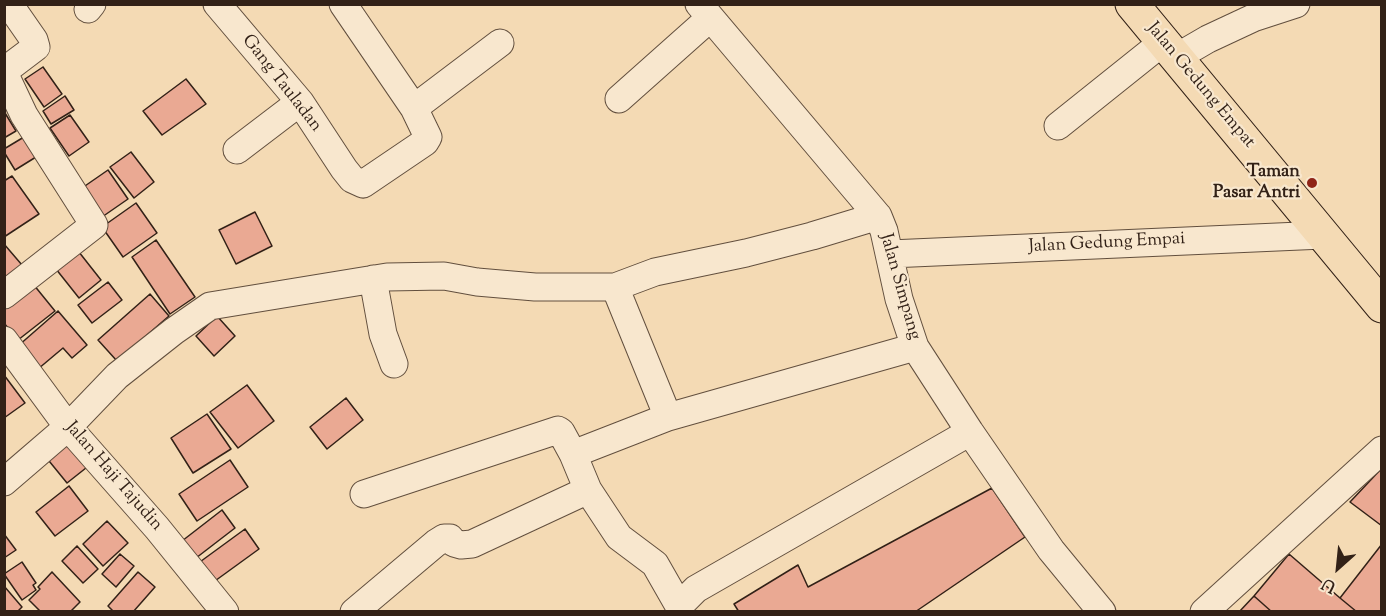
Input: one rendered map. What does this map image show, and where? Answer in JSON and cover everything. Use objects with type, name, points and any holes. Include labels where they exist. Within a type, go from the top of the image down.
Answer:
[{"type":"main road","name":"Jalan Gedung Empat","points":[[1132,4],[1382,306]]},
{"type":"main road","points":[[1331,244],[1382,264]]},
{"type":"street","points":[[4,295],[94,225],[24,115],[7,79],[7,69],[36,46],[9,4]]},
{"type":"street","points":[[343,4],[414,108],[500,43]]},
{"type":"street","points":[[1058,126],[1170,50],[1208,39],[1253,18],[1296,4]]},
{"type":"street","name":"Gang Tauladan","points":[[220,7],[300,102],[352,179],[363,184],[425,142],[428,137],[414,108]]},
{"type":"street","points":[[619,99],[704,11]]},
{"type":"street","name":"Jalan Simpang","points":[[704,11],[878,216],[890,254],[897,291],[915,347],[1051,550],[1102,612]]},
{"type":"street","points":[[237,150],[300,102]]},
{"type":"street","points":[[4,482],[68,427],[117,376],[210,306],[373,279],[444,276],[477,282],[535,287],[615,287],[655,272],[779,244],[878,216]]},
{"type":"street","name":"Jalan Gedung Empai","points":[[890,254],[1331,244]]},
{"type":"street","points":[[373,279],[383,334],[394,364]]},
{"type":"street","points":[[615,287],[668,417]]},
{"type":"street","name":"Jalan Haji Tajudin","points":[[4,340],[68,427],[157,528],[225,612]]},
{"type":"street","points":[[573,454],[668,417],[915,347]]},
{"type":"street","points":[[364,494],[558,430],[573,454],[588,490],[619,537],[655,564],[679,609],[696,589],[970,432]]},
{"type":"street","points":[[1204,612],[1382,450]]},
{"type":"street","points":[[354,612],[444,538],[450,538],[454,543],[461,545],[472,544],[588,490]]},
{"type":"building","points":[[43,67],[62,94],[44,107],[25,79]]},
{"type":"building","points":[[186,79],[206,104],[162,135],[143,111]]},
{"type":"building","points":[[65,96],[74,110],[51,124],[43,111]]},
{"type":"building","points":[[4,114],[16,131],[4,138]]},
{"type":"building","points":[[70,115],[89,142],[69,156],[50,128]]},
{"type":"building","points":[[24,137],[36,157],[15,170],[4,149]]},
{"type":"building","points":[[131,152],[154,182],[134,198],[110,167]]},
{"type":"building","points":[[108,170],[128,199],[102,217],[82,188]]},
{"type":"building","points":[[12,176],[39,214],[4,237],[4,181]]},
{"type":"building","points":[[136,203],[157,233],[123,257],[102,227]]},
{"type":"building","points":[[255,212],[272,246],[236,264],[219,230]]},
{"type":"building","points":[[156,240],[195,297],[170,314],[132,257]]},
{"type":"building","points":[[4,244],[22,265],[4,279]]},
{"type":"building","points":[[75,247],[101,280],[79,298],[52,264]]},
{"type":"building","points":[[29,279],[55,311],[18,340],[4,323],[4,299]]},
{"type":"building","points":[[108,282],[122,300],[92,323],[78,305]]},
{"type":"building","points":[[150,294],[169,316],[117,361],[98,340]]},
{"type":"building","points":[[58,311],[87,345],[72,358],[63,348],[38,369],[18,346]]},
{"type":"building","points":[[217,316],[235,336],[214,356],[196,336]]},
{"type":"building","points":[[4,375],[25,403],[4,418]]},
{"type":"building","points":[[247,385],[274,421],[238,448],[210,412]]},
{"type":"building","points":[[346,398],[363,420],[327,449],[310,427]]},
{"type":"building","points":[[207,414],[231,449],[193,473],[171,438]]},
{"type":"building","points":[[69,436],[91,464],[67,483],[45,456]]},
{"type":"building","points":[[230,460],[248,487],[197,521],[179,494]]},
{"type":"building","points":[[1382,468],[1382,526],[1350,502]]},
{"type":"building","points":[[69,486],[88,511],[55,536],[36,512]]},
{"type":"building","points":[[992,488],[1025,537],[915,612],[739,612],[734,604],[798,565],[808,587]]},
{"type":"building","points":[[222,510],[235,528],[196,558],[182,541]]},
{"type":"building","points":[[107,521],[128,543],[103,566],[83,544]]},
{"type":"building","points":[[245,529],[259,549],[208,586],[193,567]]},
{"type":"building","points":[[4,534],[16,550],[4,558]]},
{"type":"building","points":[[1382,544],[1382,612],[1357,612],[1340,598]]},
{"type":"building","points":[[77,546],[98,569],[83,583],[62,561]]},
{"type":"building","points":[[120,554],[134,566],[116,587],[102,574]]},
{"type":"building","points":[[1289,554],[1357,612],[1272,612],[1254,596]]},
{"type":"building","points":[[22,562],[36,583],[33,585],[36,590],[22,600],[4,574]]},
{"type":"building","points":[[52,572],[80,602],[70,612],[41,612],[29,600]]},
{"type":"building","points":[[138,572],[155,587],[133,612],[114,612],[108,606]]},
{"type":"building","points":[[4,586],[22,607],[17,612],[4,612]]},
{"type":"building","points":[[1254,596],[1272,612],[1239,612]]},
{"type":"place","name":"Taman Pasar Antri","points":[[1312,183]]}]
